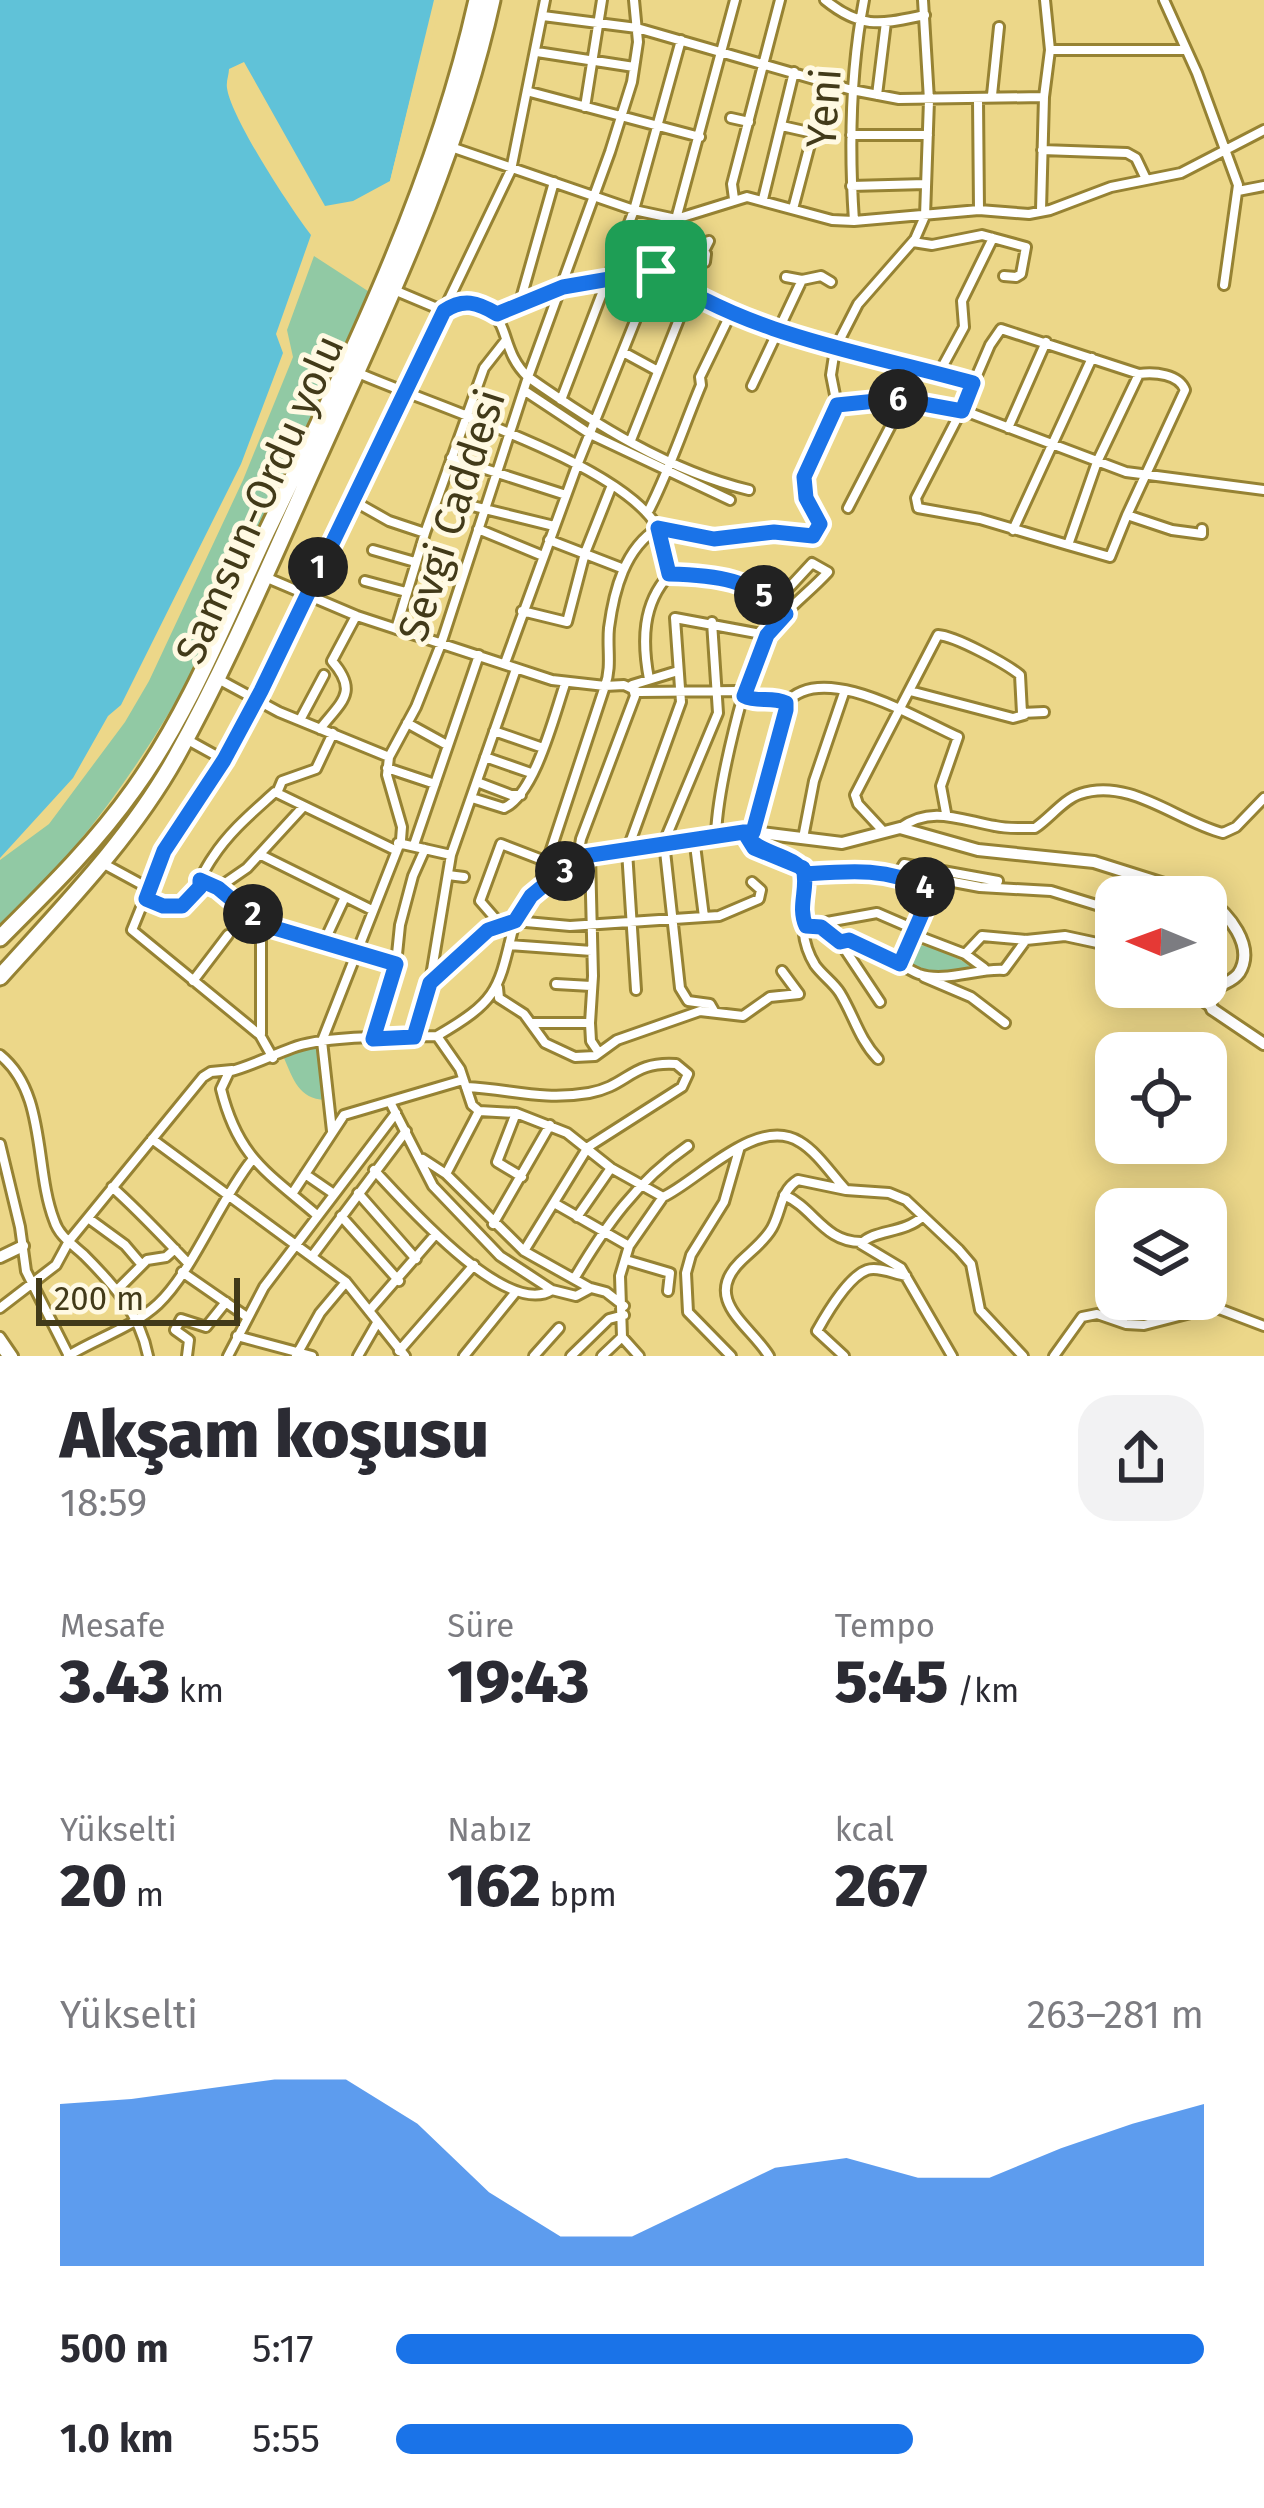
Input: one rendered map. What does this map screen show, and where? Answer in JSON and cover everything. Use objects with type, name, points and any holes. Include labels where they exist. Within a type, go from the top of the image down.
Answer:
[{"type":"highway","name":"Samsun-Ordu yolu","points":[[0,938],[81,857],[135,788],[178,719],[386,283],[444,119],[477,0]]},
{"type":"highway","name":"Samsun-Ordu yolu","points":[[0,977],[102,862],[176,759],[218,679],[394,290],[451,147],[492,0]]},
{"type":"highway","points":[[444,119],[440,142],[451,147]]},
{"type":"street","points":[[273,1057],[260,1035],[132,930],[164,851],[224,760],[256,700],[511,170],[545,0]]},
{"type":"street","points":[[585,106],[602,0]]},
{"type":"street","name":"Sevgi Caddesi","points":[[322,1041],[402,827],[388,757],[441,644],[528,377],[621,117],[634,67],[634,0]]},
{"type":"street","points":[[505,663],[676,219],[735,0]]},
{"type":"street","points":[[734,199],[732,184],[780,0]]},
{"type":"street","points":[[825,0],[859,21],[925,15]]},
{"type":"street","name":"Yeni","points":[[854,221],[852,90],[864,0]]},
{"type":"street","points":[[537,891],[609,674],[609,629],[624,569],[636,544],[658,528],[714,539],[774,532],[813,536],[820,524],[806,498],[804,477],[837,405],[831,376],[835,349],[858,304],[913,242],[925,216],[929,100],[923,0]]},
{"type":"street","points":[[1041,210],[1050,50],[1045,0]]},
{"type":"street","points":[[1164,0],[1227,146],[1238,191],[1224,285]]},
{"type":"street","points":[[543,16],[637,28],[852,90],[929,100],[1044,97]]},
{"type":"street","points":[[877,94],[886,22]]},
{"type":"street","points":[[992,95],[999,28]]},
{"type":"street","points":[[561,400],[634,210],[681,40]]},
{"type":"street","points":[[1050,50],[1186,50]]},
{"type":"street","points":[[537,52],[634,67]]},
{"type":"street","points":[[763,199],[794,72]]},
{"type":"street","points":[[530,92],[700,137]]},
{"type":"street","points":[[978,100],[979,210]]},
{"type":"street","points":[[731,118],[749,122]]},
{"type":"street","points":[[782,126],[813,133],[793,209]]},
{"type":"street","points":[[451,147],[634,210],[676,219],[734,199],[763,199],[854,221],[979,210],[1029,214],[1187,171],[1264,130]]},
{"type":"street","points":[[850,135],[928,135]]},
{"type":"street","points":[[1042,150],[1126,153],[1136,158],[1146,179]]},
{"type":"street","points":[[519,303],[554,182]]},
{"type":"street","points":[[851,186],[926,184]]},
{"type":"street","points":[[1238,191],[1264,186]]},
{"type":"street","points":[[913,242],[932,244],[982,235],[1026,247],[1021,274],[1004,276]]},
{"type":"street","points":[[939,374],[964,327],[962,301],[993,238]]},
{"type":"street","points":[[497,314],[563,287],[656,271],[698,250],[704,257],[709,241],[680,254]]},
{"type":"street","points":[[656,271],[689,294],[835,349],[973,383]]},
{"type":"street","points":[[786,278],[821,276],[831,282]]},
{"type":"street","points":[[752,386],[802,280]]},
{"type":"street","points":[[394,290],[444,311]]},
{"type":"street","points":[[631,440],[689,294]]},
{"type":"street","points":[[444,311],[455,302],[478,303],[497,314],[520,370],[528,377],[595,423],[730,500]]},
{"type":"street","points":[[649,510],[670,467],[700,377],[732,311]]},
{"type":"street","points":[[1001,329],[1092,358],[1139,374],[1179,380],[1185,390],[1109,557],[980,520],[924,512],[915,503],[1001,329]]},
{"type":"street","points":[[396,629],[484,368],[506,340]]},
{"type":"street","points":[[1008,428],[1046,342]]},
{"type":"street","points":[[623,352],[658,371]]},
{"type":"street","points":[[1013,530],[1092,358]]},
{"type":"street","points":[[356,372],[578,464],[612,485],[649,510],[669,574]]},
{"type":"street","points":[[1068,545],[1096,462],[1139,374]]},
{"type":"street","points":[[525,390],[590,434],[670,467],[749,490]]},
{"type":"street","points":[[837,405],[896,399],[962,411],[1144,476],[1264,490]]},
{"type":"street","points":[[848,508],[903,402]]},
{"type":"street","points":[[451,458],[566,495]]},
{"type":"street","points":[[522,611],[567,622],[585,553],[612,485]]},
{"type":"street","points":[[350,499],[389,521],[425,533]]},
{"type":"street","points":[[460,502],[554,526]]},
{"type":"street","points":[[1127,515],[1172,530],[1202,534],[1202,529]]},
{"type":"street","points":[[478,529],[543,556]]},
{"type":"street","points":[[549,540],[624,569]]},
{"type":"street","points":[[373,550],[415,562]]},
{"type":"street","points":[[716,834],[721,788],[744,696],[767,635],[828,572],[812,563],[775,603]]},
{"type":"street","points":[[669,574],[731,578],[786,614]]},
{"type":"street","points":[[650,679],[645,622],[658,586],[669,574]]},
{"type":"street","points":[[264,576],[356,616],[565,684],[624,685],[631,690],[635,696],[581,839],[593,925],[591,1041],[598,1053]]},
{"type":"street","points":[[365,581],[406,592]]},
{"type":"street","points":[[320,729],[347,693],[347,677],[332,661],[356,616]]},
{"type":"street","points":[[636,990],[627,851],[677,717],[682,689],[675,619],[767,635]]},
{"type":"street","points":[[712,622],[718,713],[664,842],[683,996],[710,1004],[713,1011]]},
{"type":"street","points":[[884,832],[855,795],[933,643],[943,634],[1000,660],[1020,675],[1019,704],[1025,715]]},
{"type":"street","points":[[414,845],[479,655]]},
{"type":"street","points":[[414,1037],[430,983],[451,855],[516,668]]},
{"type":"street","points":[[631,690],[632,685],[678,671]]},
{"type":"street","points":[[300,721],[324,675]]},
{"type":"street","points":[[218,679],[300,721],[388,757]]},
{"type":"street","points":[[472,798],[504,808],[520,794],[543,748],[565,684]]},
{"type":"street","points":[[631,690],[715,689],[786,703]]},
{"type":"street","points":[[803,838],[814,781],[845,690]]},
{"type":"street","points":[[878,1059],[864,1044],[839,990],[806,950],[806,926],[800,913],[806,874],[796,862],[754,848],[749,832],[786,703],[799,691],[845,690],[870,696],[958,737],[941,786],[946,813]]},
{"type":"street","points":[[910,691],[1013,718],[1044,712]]},
{"type":"street","points":[[407,723],[448,745]]},
{"type":"street","points":[[494,730],[543,748]]},
{"type":"street","points":[[102,862],[163,906],[182,906],[200,887],[234,828],[276,793],[282,781],[316,769],[333,734]]},
{"type":"street","points":[[185,739],[224,760]]},
{"type":"street","points":[[485,757],[531,773]]},
{"type":"street","points":[[387,768],[435,784]]},
{"type":"street","points":[[477,782],[520,794]]},
{"type":"street","points":[[0,1308],[56,1265],[69,1241],[200,1080],[211,1072],[229,1071],[290,1047],[436,1036],[462,1022],[495,993],[515,921],[537,891],[584,856],[749,832],[842,843],[946,813],[1000,827],[1035,828],[1082,792],[1102,791],[1143,798],[1223,833],[1236,827],[1264,798]]},
{"type":"street","points":[[276,793],[397,847],[414,845],[451,855]]},
{"type":"street","points":[[218,888],[261,855],[304,806]]},
{"type":"street","points":[[900,828],[978,850],[1094,862],[1138,876]]},
{"type":"street","points":[[694,837],[704,917]]},
{"type":"street","points":[[500,924],[480,901],[501,844],[545,861]]},
{"type":"street","points":[[372,1039],[425,849]]},
{"type":"street","points":[[261,855],[372,910]]},
{"type":"street","points":[[898,873],[904,864],[998,880]]},
{"type":"street","points":[[806,874],[876,870],[980,887],[1052,891],[1095,904]]},
{"type":"street","points":[[898,873],[929,893],[900,964]]},
{"type":"street","points":[[448,875],[464,877]]},
{"type":"street","points":[[200,880],[218,888],[261,924],[396,964]]},
{"type":"street","points":[[430,983],[500,924],[593,925],[719,916],[759,898],[761,890],[752,882]]},
{"type":"street","points":[[324,942],[345,897]]},
{"type":"street","points":[[821,927],[866,913],[914,928],[918,936],[965,954],[984,968],[1004,970],[1026,940]]},
{"type":"street","points":[[1227,918],[1243,939],[1245,957],[1227,984]]},
{"type":"street","points":[[260,1035],[261,924]]},
{"type":"street","points":[[806,926],[821,927],[840,942],[880,1003]]},
{"type":"street","points":[[193,982],[229,934]]},
{"type":"street","points":[[965,954],[982,936],[1026,940],[1065,936],[1095,942]]},
{"type":"street","points":[[840,942],[849,940],[971,998],[1005,1023]]},
{"type":"street","points":[[509,945],[592,950]]},
{"type":"street","points":[[923,976],[972,974],[984,968]]},
{"type":"street","points":[[498,986],[499,998],[531,1023],[544,1043],[575,1057],[598,1053],[633,1034],[700,1011],[743,1016],[770,997],[799,994],[782,971]]},
{"type":"street","points":[[556,984],[592,986]]},
{"type":"street","points":[[1212,1009],[1264,1044]]},
{"type":"street","points":[[531,1023],[590,1024]]},
{"type":"street","points":[[436,1036],[460,1069],[479,1112],[516,1113],[550,1125],[637,1185],[663,1197]]},
{"type":"street","points":[[322,1041],[332,1131]]},
{"type":"street","points":[[0,1054],[27,1091],[54,1222],[117,1290],[137,1319],[148,1356]]},
{"type":"street","points":[[292,1194],[344,1115],[464,1084],[540,1098],[604,1090],[643,1064],[676,1064],[688,1074],[682,1087],[588,1147],[524,1251]]},
{"type":"street","points":[[229,1071],[221,1089],[229,1120],[251,1160],[318,1216]]},
{"type":"street","points":[[200,1080],[221,1089]]},
{"type":"street","points":[[389,1102],[433,1186],[500,1256],[552,1291],[576,1296],[589,1289]]},
{"type":"street","points":[[446,1174],[479,1112]]},
{"type":"street","points":[[229,1356],[247,1317],[296,1243],[396,1113]]},
{"type":"street","points":[[516,1113],[496,1159],[522,1177]]},
{"type":"street","points":[[493,1224],[550,1125]]},
{"type":"street","points":[[313,1255],[406,1131]]},
{"type":"street","points":[[602,1356],[622,1337],[620,1276],[629,1246],[663,1197],[719,1157],[758,1139],[788,1136],[804,1144],[846,1190]]},
{"type":"street","points":[[152,1139],[346,1282],[402,1354],[474,1265]]},
{"type":"street","points":[[0,1144],[26,1271],[68,1356],[137,1319],[164,1298],[251,1160]]},
{"type":"street","points":[[574,1279],[637,1185],[688,1146]]},
{"type":"street","points":[[730,1356],[688,1312],[686,1273],[691,1255],[724,1202],[739,1148]]},
{"type":"street","points":[[421,1159],[446,1174],[524,1251],[589,1289],[606,1292],[624,1310]]},
{"type":"street","points":[[577,1217],[611,1168]]},
{"type":"street","points":[[374,1170],[435,1235],[515,1293],[552,1291]]},
{"type":"street","points":[[305,1174],[334,1194]]},
{"type":"street","points":[[769,1356],[729,1309],[724,1296],[734,1267],[772,1228],[787,1186],[798,1180],[846,1190],[890,1192],[905,1200],[971,1264],[980,1310],[1023,1356]]},
{"type":"street","points":[[112,1187],[148,1217],[187,1262]]},
{"type":"street","points":[[358,1193],[416,1259]]},
{"type":"street","points":[[784,1195],[846,1242],[909,1228],[923,1216]]},
{"type":"street","points":[[554,1203],[629,1246]]},
{"type":"street","points":[[0,1205],[15,1204]]},
{"type":"street","points":[[341,1216],[399,1281]]},
{"type":"street","points":[[88,1218],[142,1264]]},
{"type":"street","points":[[369,1311],[435,1235]]},
{"type":"street","points":[[861,1242],[901,1268],[952,1356]]},
{"type":"street","points":[[0,1254],[23,1246]]},
{"type":"street","points":[[117,1290],[142,1264],[175,1249]]},
{"type":"street","points":[[626,1261],[670,1273],[668,1291]]},
{"type":"street","points":[[844,1356],[821,1338],[817,1330],[824,1319],[864,1271],[906,1276]]},
{"type":"street","points":[[182,1272],[247,1317]]},
{"type":"street","points":[[297,1354],[320,1313],[346,1282]]},
{"type":"street","points":[[464,1356],[515,1293]]},
{"type":"street","points":[[187,1356],[189,1340],[175,1330],[181,1319],[206,1327],[226,1302]]},
{"type":"street","points":[[1054,1356],[1082,1317],[1097,1314],[1126,1324],[1144,1324],[1214,1306],[1264,1326]]},
{"type":"street","points":[[571,1356],[624,1310]]},
{"type":"street","points":[[358,1356],[377,1323]]},
{"type":"street","points":[[534,1356],[559,1328]]},
{"type":"street","points":[[237,1336],[313,1356]]},
{"type":"street","points":[[0,1337],[10,1356]]},
{"type":"street","points":[[622,1337],[639,1356]]},
{"type":"street","points":[[0,1346],[10,1356]]},
{"type":"green space","points":[[314,256],[371,293],[257,546],[171,710],[121,787],[64,859],[0,925],[0,860],[49,824],[125,722],[149,681],[243,480],[293,357],[287,330]]},
{"type":"green space","points":[[912,943],[941,950],[978,969],[920,972],[903,962]]},
{"type":"green space","points":[[318,1045],[325,1100],[303,1092],[284,1058]]},
{"type":"water","points":[[0,0],[435,0],[390,181],[353,201],[325,206],[244,62],[229,69],[227,88],[239,120],[311,235],[276,334],[283,353],[241,464],[121,705],[108,716],[73,778],[0,858]]},
{"type":"pier","points":[[434,0],[441,0],[395,185],[390,181]]},
{"type":"route","points":[[656,271],[563,287],[497,314],[478,303],[455,302],[444,311],[261,691],[224,760],[164,851],[146,899],[163,906],[182,906],[200,887],[200,880],[218,888],[261,924],[396,964],[373,1039],[414,1037],[430,983],[488,930],[515,921],[531,896],[578,857],[744,832],[754,848],[803,868],[806,879],[800,913],[806,926],[821,927],[840,942],[849,940],[900,964],[928,900],[926,888],[876,870],[806,874],[803,868],[796,862],[754,848],[746,838],[744,832],[753,832],[786,703],[744,696],[767,635],[786,614],[731,578],[669,574],[658,528],[714,539],[774,532],[813,536],[820,524],[806,498],[804,477],[837,405],[896,399],[962,411],[973,383],[811,342],[689,294],[656,271]]}]
